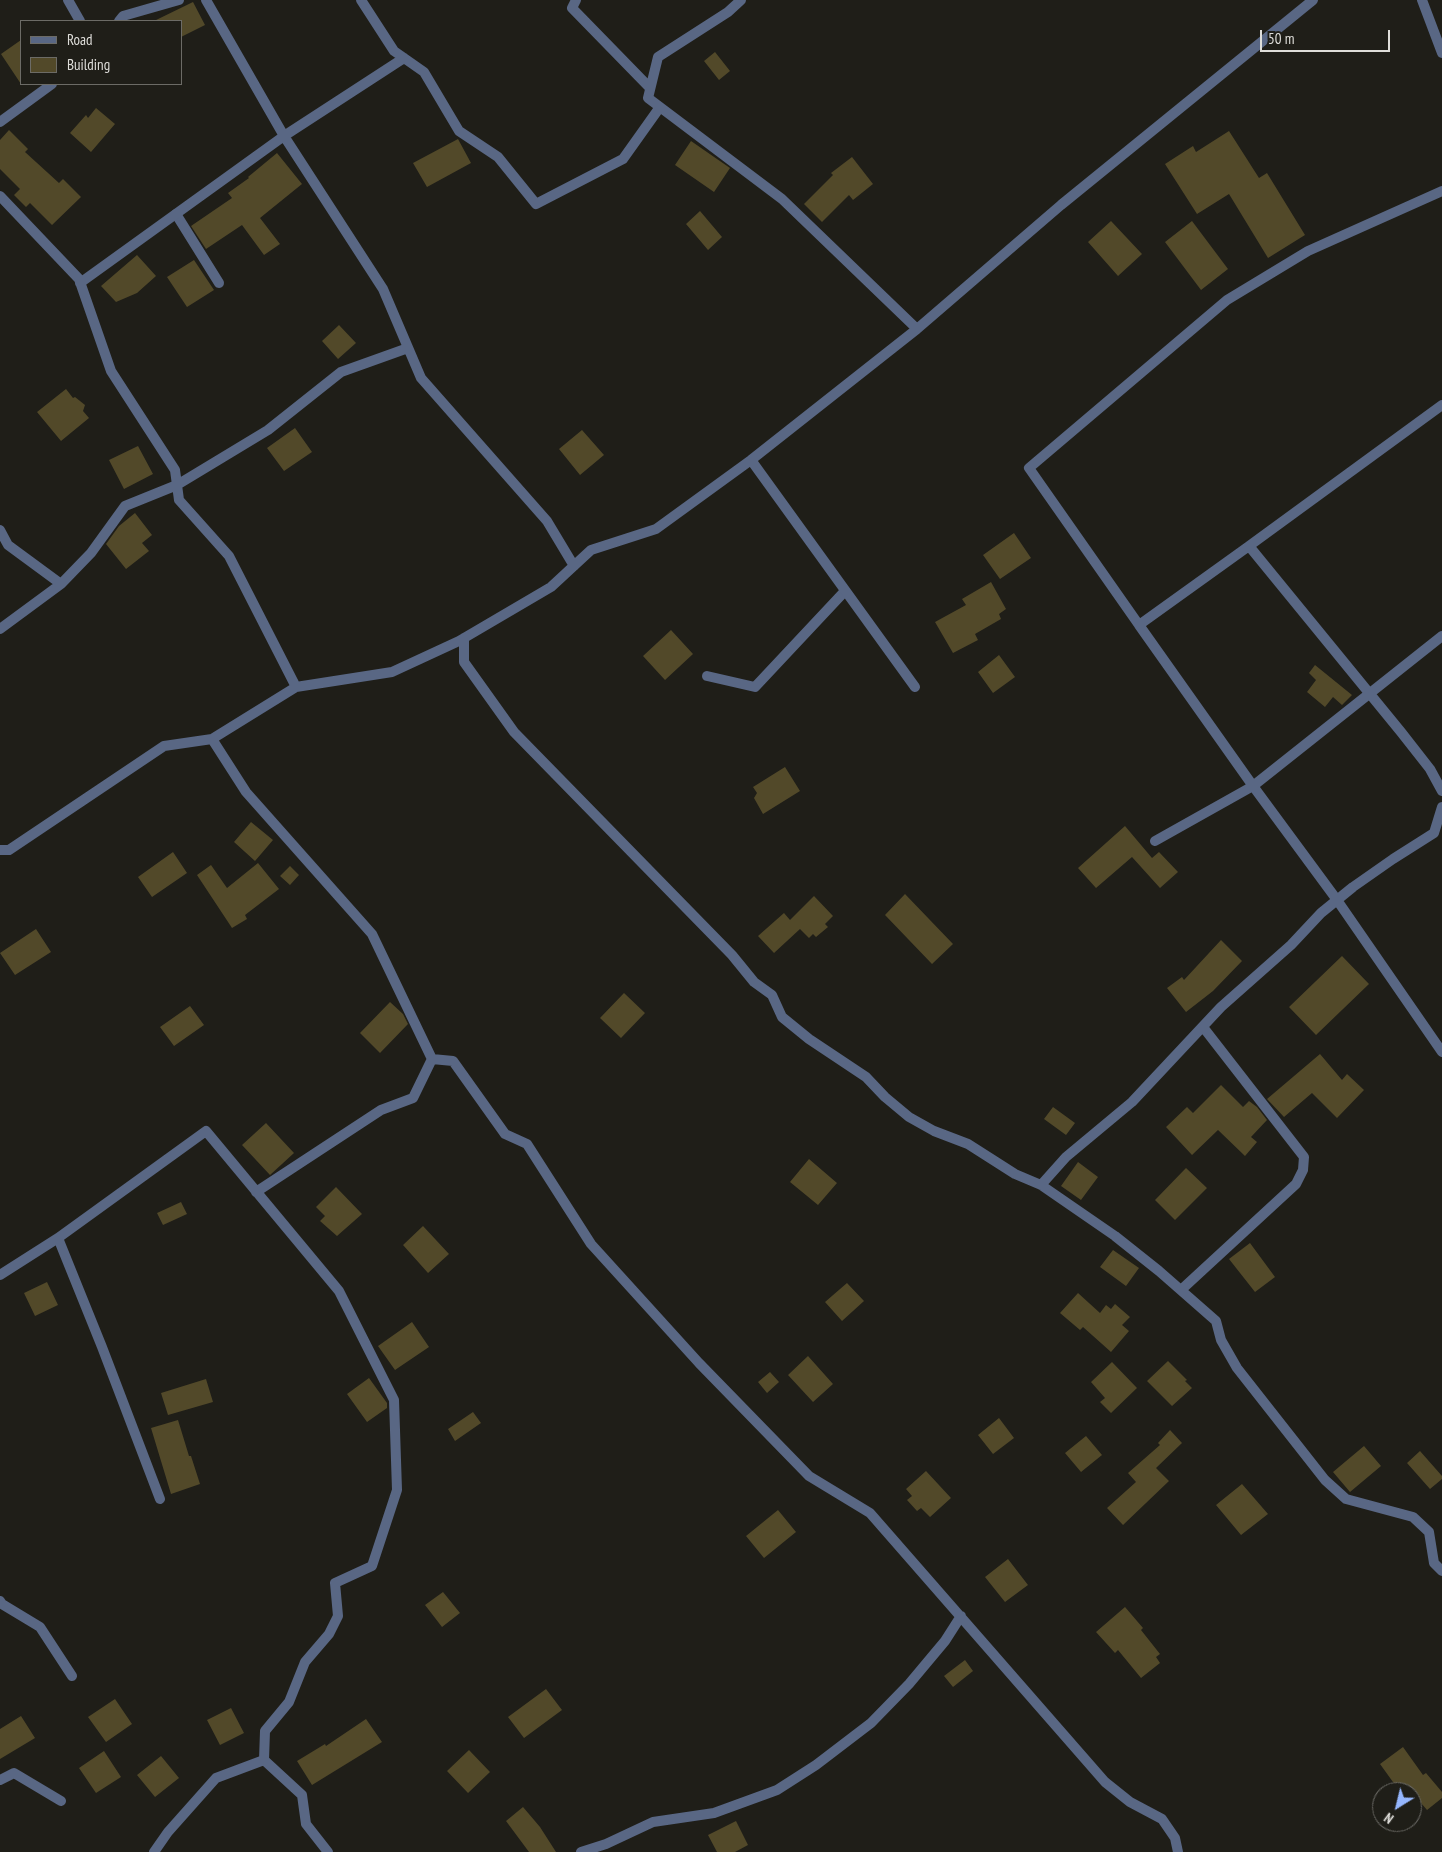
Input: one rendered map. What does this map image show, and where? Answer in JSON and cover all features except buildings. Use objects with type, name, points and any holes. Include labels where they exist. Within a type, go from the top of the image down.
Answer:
[{"type":"street","points":[[68,0],[79,20]]},
{"type":"street","points":[[120,20],[123,16],[179,0]]},
{"type":"street","points":[[206,0],[284,136],[383,289],[421,378],[548,521],[574,566]]},
{"type":"street","points":[[361,0],[394,51],[424,72],[459,131],[498,157],[536,204],[623,160],[660,107]]},
{"type":"street","points":[[576,0],[572,8],[650,88]]},
{"type":"street","points":[[741,0],[728,12],[658,57],[648,98],[782,199],[917,329]]},
{"type":"street","points":[[0,850],[9,850],[164,746],[212,739],[296,687],[392,672],[464,638],[552,588],[591,550],[656,529],[751,460],[917,329],[1061,205],[1313,0]]},
{"type":"street","points":[[1422,0],[1442,53]]},
{"type":"street","points":[[80,284],[284,136],[404,58]]},
{"type":"street","points":[[0,122],[51,85]]},
{"type":"street","points":[[1442,191],[1308,250],[1226,300],[1029,468],[1253,786],[1337,900],[1442,1052]]},
{"type":"street","points":[[0,196],[79,279],[111,371],[175,470],[179,500],[229,556],[296,687]]},
{"type":"street","points":[[176,214],[219,283]]},
{"type":"street","points":[[0,629],[61,584],[91,553],[124,506],[177,485],[268,430],[342,372],[408,348]]},
{"type":"street","points":[[1139,625],[1442,405]]},
{"type":"street","points":[[751,460],[915,687]]},
{"type":"street","points":[[0,530],[8,544],[61,584]]},
{"type":"street","points":[[1249,546],[1430,769],[1442,790]]},
{"type":"street","points":[[707,676],[755,687],[845,591]]},
{"type":"street","points":[[1155,840],[1253,786],[1442,636]]},
{"type":"street","points":[[464,638],[464,662],[514,732],[732,955],[754,982],[772,995],[782,1017],[809,1039],[866,1078],[885,1097],[909,1116],[934,1131],[968,1144],[1015,1174],[1041,1185],[1115,1236],[1181,1290],[1216,1322],[1221,1340],[1237,1368],[1325,1480],[1346,1499],[1413,1517],[1429,1532],[1434,1563],[1442,1571]]},
{"type":"street","points":[[212,739],[246,792],[372,934],[432,1059]]},
{"type":"street","points":[[1041,1185],[1066,1157],[1132,1102],[1222,1007],[1291,945],[1322,912],[1393,858],[1434,833],[1442,807]]},
{"type":"street","points":[[1181,1290],[1296,1184],[1303,1170],[1304,1156],[1203,1027]]},
{"type":"street","points":[[256,1192],[381,1110],[413,1098],[432,1059]]},
{"type":"street","points":[[432,1059],[453,1061],[505,1134],[527,1144],[591,1244],[698,1363],[809,1476],[870,1513],[1105,1782],[1130,1802],[1162,1819],[1175,1838],[1178,1852]]},
{"type":"street","points":[[0,1275],[58,1238],[206,1131],[339,1291],[394,1400],[396,1490],[372,1566],[335,1583],[338,1616],[329,1634],[305,1662],[289,1702],[265,1731],[264,1760],[302,1795],[306,1824],[328,1852]]},
{"type":"street","points":[[58,1238],[160,1499]]},
{"type":"street","points":[[0,1601],[40,1627],[72,1676]]},
{"type":"street","points":[[581,1852],[606,1844],[653,1822],[714,1813],[778,1790],[871,1723],[909,1684],[945,1641],[960,1616]]},
{"type":"street","points":[[154,1852],[168,1832],[216,1778],[264,1760]]},
{"type":"street","points":[[0,1780],[14,1773],[61,1800]]}]
